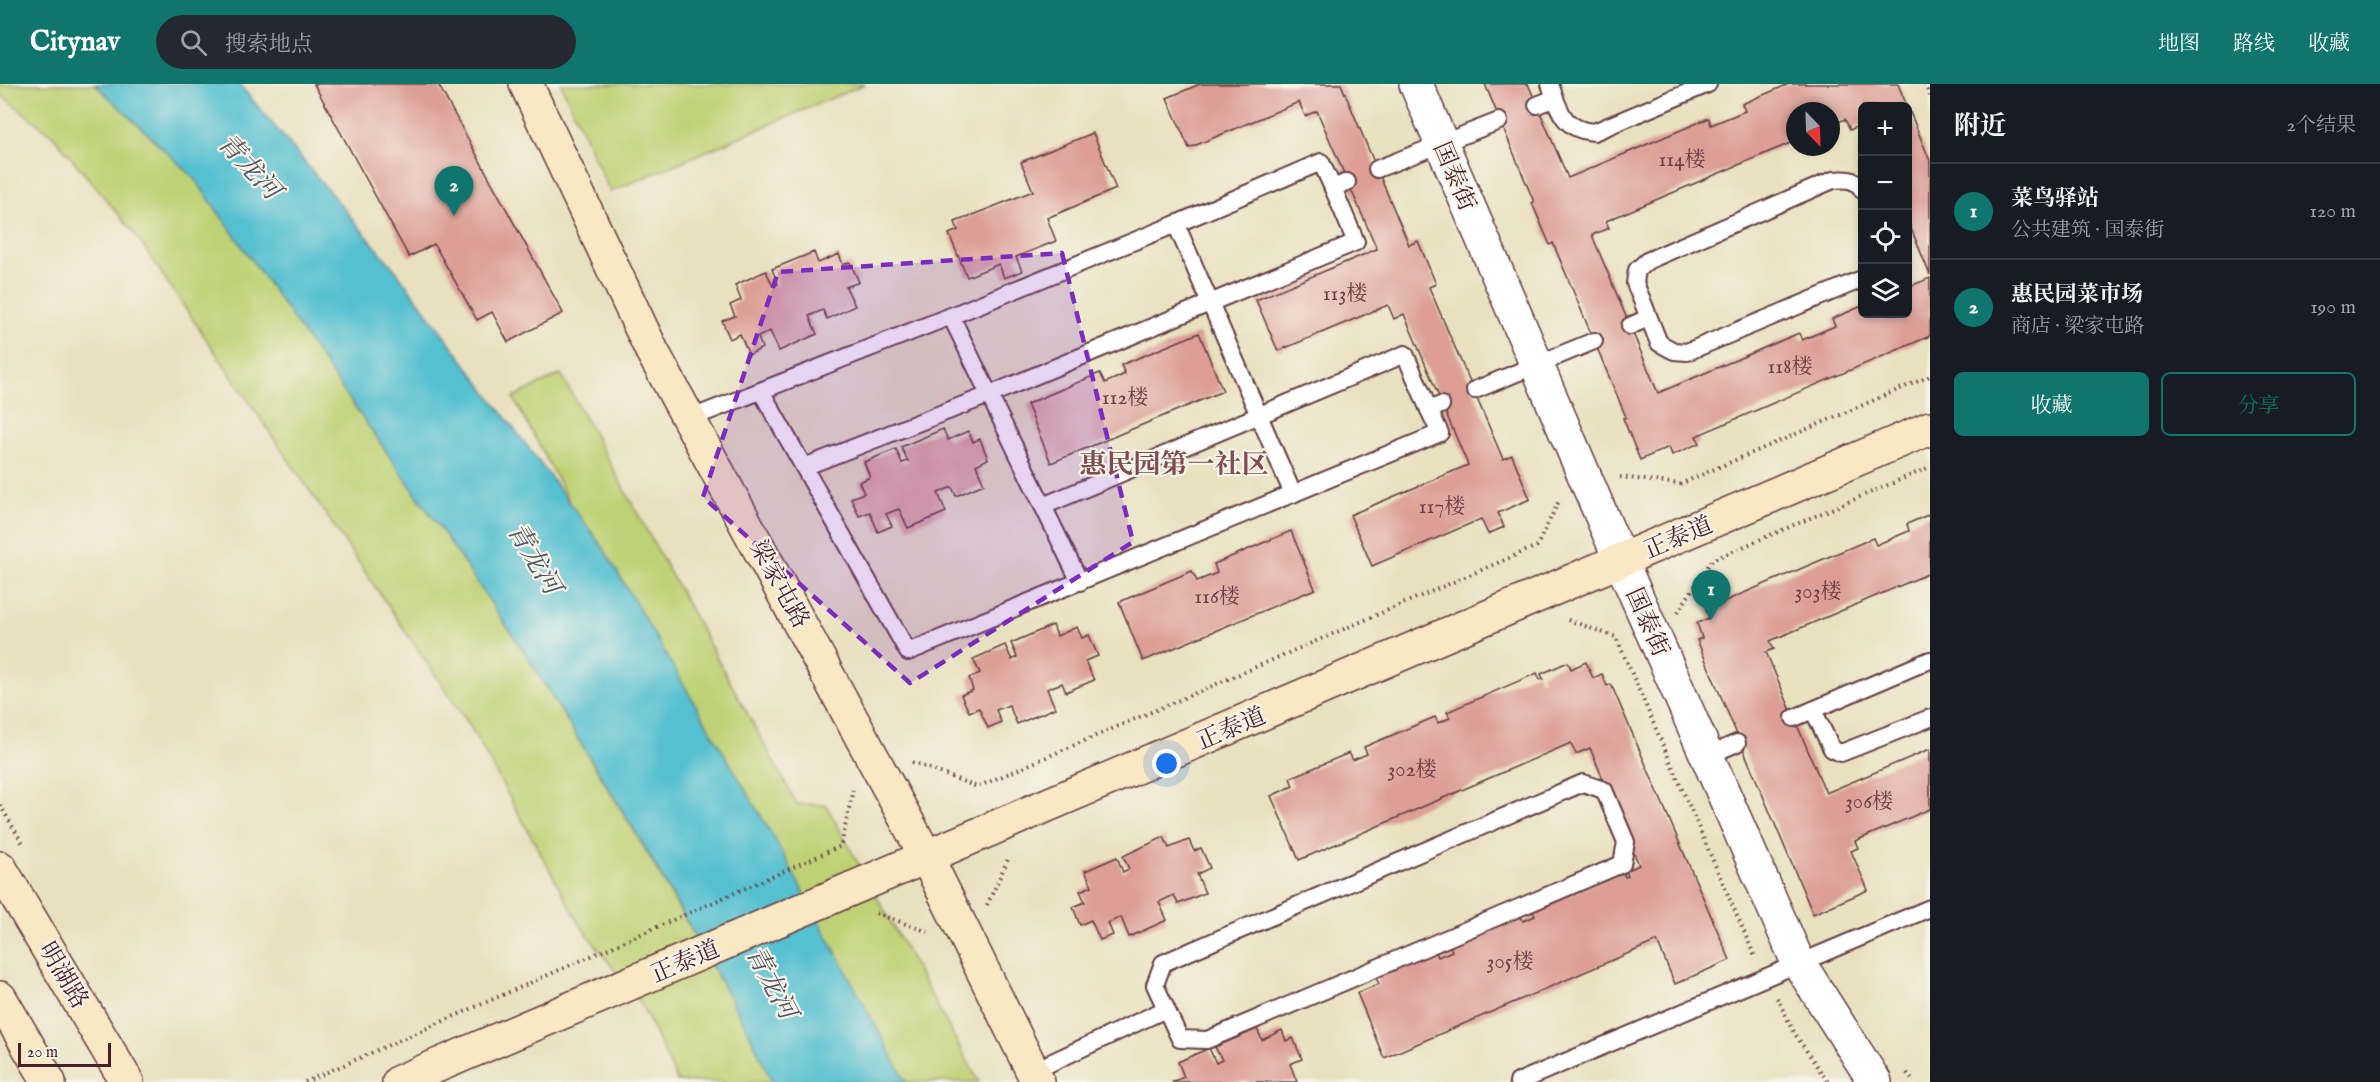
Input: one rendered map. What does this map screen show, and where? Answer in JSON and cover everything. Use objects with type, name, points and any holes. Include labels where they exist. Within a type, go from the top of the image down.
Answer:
[{"type":"street","name":"梁家屯路","points":[[526,84],[652,351],[927,858],[1035,1077]]},
{"type":"street","name":"国泰街","points":[[1416,84],[1621,561],[1800,964],[1875,1082]]},
{"type":"street","name":"正泰道","points":[[399,1082],[639,980],[863,902],[927,858],[1930,428]]},
{"type":"street","name":"明湖路","points":[[0,867],[127,1082]]},
{"type":"street","points":[[0,998],[49,1082]]},
{"type":"lane","points":[[1537,105],[1553,91],[1566,122],[1581,131],[1594,132],[1708,84]]},
{"type":"lane","points":[[1377,169],[1499,121]]},
{"type":"lane","points":[[689,419],[951,316],[1321,162],[1340,185],[1356,242],[989,395],[804,467]]},
{"type":"lane","points":[[1858,184],[1848,178],[1833,180],[1647,261],[1637,270],[1635,283],[1659,343],[1674,351],[1687,352],[1858,281]]},
{"type":"lane","points":[[1176,224],[1293,494]]},
{"type":"lane","points":[[951,316],[1080,582]]},
{"type":"lane","points":[[1630,326],[1648,318]]},
{"type":"lane","points":[[1475,390],[1594,341]]},
{"type":"lane","points":[[761,391],[908,652],[1440,434],[1435,407],[1405,354],[1043,506]]},
{"type":"lane","points":[[1794,718],[1930,660]]},
{"type":"lane","points":[[1813,710],[1832,749],[1841,753],[1930,718]]},
{"type":"lane","points":[[1707,756],[1737,743]]},
{"type":"lane","points":[[1583,783],[1604,790],[1626,842],[1622,864],[1207,1040],[1180,1040],[1166,1009],[1155,986],[1163,963],[1583,783]]},
{"type":"lane","points":[[1518,1082],[1930,908]]},
{"type":"lane","points":[[1035,1077],[1166,1009]]},
{"type":"path","points":[[1925,84],[1930,96]]},
{"type":"path","points":[[1620,477],[1680,484],[1930,376]]},
{"type":"path","points":[[1677,613],[1712,560],[1930,467]]},
{"type":"path","points":[[905,759],[977,787],[1537,546],[1560,502]]},
{"type":"path","points":[[1558,624],[1569,619],[1616,637]]},
{"type":"path","points":[[305,1082],[621,945],[841,846],[855,784]]},
{"type":"path","points":[[983,913],[1009,856],[1020,852]]},
{"type":"path","points":[[863,902],[876,914],[929,933]]},
{"type":"highlighted area","points":[[1062,253],[1133,542],[910,683],[703,497],[778,272]]},
{"type":"green space","points":[[0,84],[95,84],[195,179],[447,538],[531,662],[642,844],[748,1030],[772,1082],[678,1082],[642,1006],[581,926],[470,726],[134,233],[53,136],[0,94]]},
{"type":"green space","points":[[561,84],[865,84],[610,192]]},
{"type":"green space","points":[[561,374],[797,804],[826,805],[979,1082],[883,1082],[513,397]]},
{"type":"water","name":"青龙河","points":[[95,84],[239,84],[396,271],[602,546],[777,843],[906,1082],[772,1082],[748,1030],[646,849],[531,662],[447,538],[195,179]]},
{"type":"building","points":[[314,84],[438,84],[563,313],[508,342],[492,312],[477,320],[434,244],[409,257]]},
{"type":"building","points":[[1200,84],[1341,84],[1409,245],[1418,241],[1436,284],[1429,287],[1503,459],[1512,455],[1530,499],[1498,513],[1504,527],[1488,534],[1481,519],[1372,566],[1350,515],[1468,465],[1404,314],[1394,319],[1388,305],[1278,351],[1256,300],[1377,249],[1317,111],[1305,116],[1299,102],[1189,148],[1167,98]]},
{"type":"building","points":[[1485,84],[1528,84],[1568,178],[1709,118],[1711,125],[1745,111],[1742,104],[1789,84],[1898,84],[1905,102],[1858,102],[1858,126],[1850,130],[1845,119],[1840,121],[1840,102],[1786,102],[1786,145],[1606,221],[1609,228],[1592,235],[1658,393],[1799,333],[1802,340],[1835,326],[1832,319],[1858,308],[1858,318],[1912,318],[1912,285],[1930,278],[1930,336],[1696,436],[1700,443],[1672,455],[1669,447],[1640,460],[1623,418],[1626,417],[1553,243],[1550,245],[1532,203],[1534,202]]},
{"type":"building","points":[[1912,117],[1930,161],[1930,275],[1912,231]]},
{"type":"building","points":[[1093,133],[1116,189],[1047,218],[1056,241],[1016,257],[1022,271],[1004,278],[999,264],[967,277],[949,234],[958,230],[955,222],[1033,191],[1021,162]]},
{"type":"building","points":[[814,252],[818,263],[839,254],[843,265],[850,262],[859,282],[846,287],[855,306],[827,319],[823,310],[809,316],[817,334],[779,351],[770,331],[758,337],[762,348],[749,355],[740,334],[730,339],[722,321],[735,316],[730,305],[741,300],[735,285],[766,271],[773,286],[778,284],[772,269]]},
{"type":"building","points":[[1199,333],[1223,391],[1051,463],[1027,404],[1100,373],[1105,383],[1125,374],[1121,365]]},
{"type":"building","points":[[943,429],[948,440],[968,431],[973,442],[980,439],[988,459],[976,465],[984,484],[956,496],[952,487],[938,493],[946,512],[908,528],[899,509],[886,514],[892,526],[878,532],[870,512],[859,516],[851,498],[864,493],[859,482],[870,477],[864,462],[896,449],[902,463],[908,461],[901,447]]},
{"type":"building","points":[[1930,514],[1930,573],[1770,641],[1774,649],[1766,652],[1826,793],[1930,749],[1930,809],[1855,841],[1858,848],[1851,851],[1868,890],[1813,914],[1697,640],[1702,638],[1697,623],[1709,618],[1706,609],[1873,538],[1876,545],[1909,531],[1907,524]]},
{"type":"building","points":[[1291,531],[1315,589],[1143,661],[1119,602],[1192,571],[1197,581],[1217,573],[1214,564]]},
{"type":"building","points":[[1053,625],[1057,636],[1077,627],[1082,638],[1089,635],[1098,656],[1085,661],[1094,680],[1066,692],[1062,683],[1047,689],[1055,708],[1017,724],[1009,705],[996,710],[1001,722],[988,728],[979,708],[969,712],[961,695],[973,690],[969,678],[980,673],[973,659],[1005,645],[1012,660],[1017,657],[1011,643]]},
{"type":"building","points":[[1568,662],[1571,669],[1586,662],[1593,678],[1602,674],[1607,686],[1611,684],[1730,960],[1675,984],[1657,941],[1384,1058],[1357,993],[1379,984],[1375,976],[1435,950],[1438,957],[1452,951],[1449,944],[1520,914],[1523,921],[1535,916],[1532,910],[1623,871],[1625,877],[1628,876],[1626,871],[1639,865],[1590,748],[1576,754],[1571,743],[1299,860],[1271,796],[1293,786],[1290,778],[1349,753],[1353,760],[1367,754],[1364,747],[1435,717],[1438,723],[1450,718],[1447,712],[1537,673],[1540,680],[1543,679],[1541,674]]},
{"type":"building","points":[[1164,837],[1169,848],[1189,840],[1194,851],[1201,848],[1210,868],[1197,874],[1205,893],[1178,904],[1174,895],[1159,902],[1167,920],[1129,937],[1121,917],[1108,923],[1113,935],[1100,940],[1091,920],[1080,925],[1073,907],[1085,902],[1080,891],[1092,886],[1085,871],[1117,857],[1123,872],[1129,869],[1123,856]]},
{"type":"building","points":[[1257,1029],[1262,1040],[1282,1030],[1286,1041],[1293,1038],[1302,1059],[1290,1064],[1297,1082],[1172,1082],[1184,1077],[1178,1062],[1209,1048],[1216,1063],[1222,1060],[1215,1047]]},
{"type":"place","name":"惠民园菜市场","points":[[454,216]]},
{"type":"place","name":"菜鸟驿站","points":[[1711,620]]},
{"type":"district","name":"惠民园第一社区","points":[[1174,464]]}]
